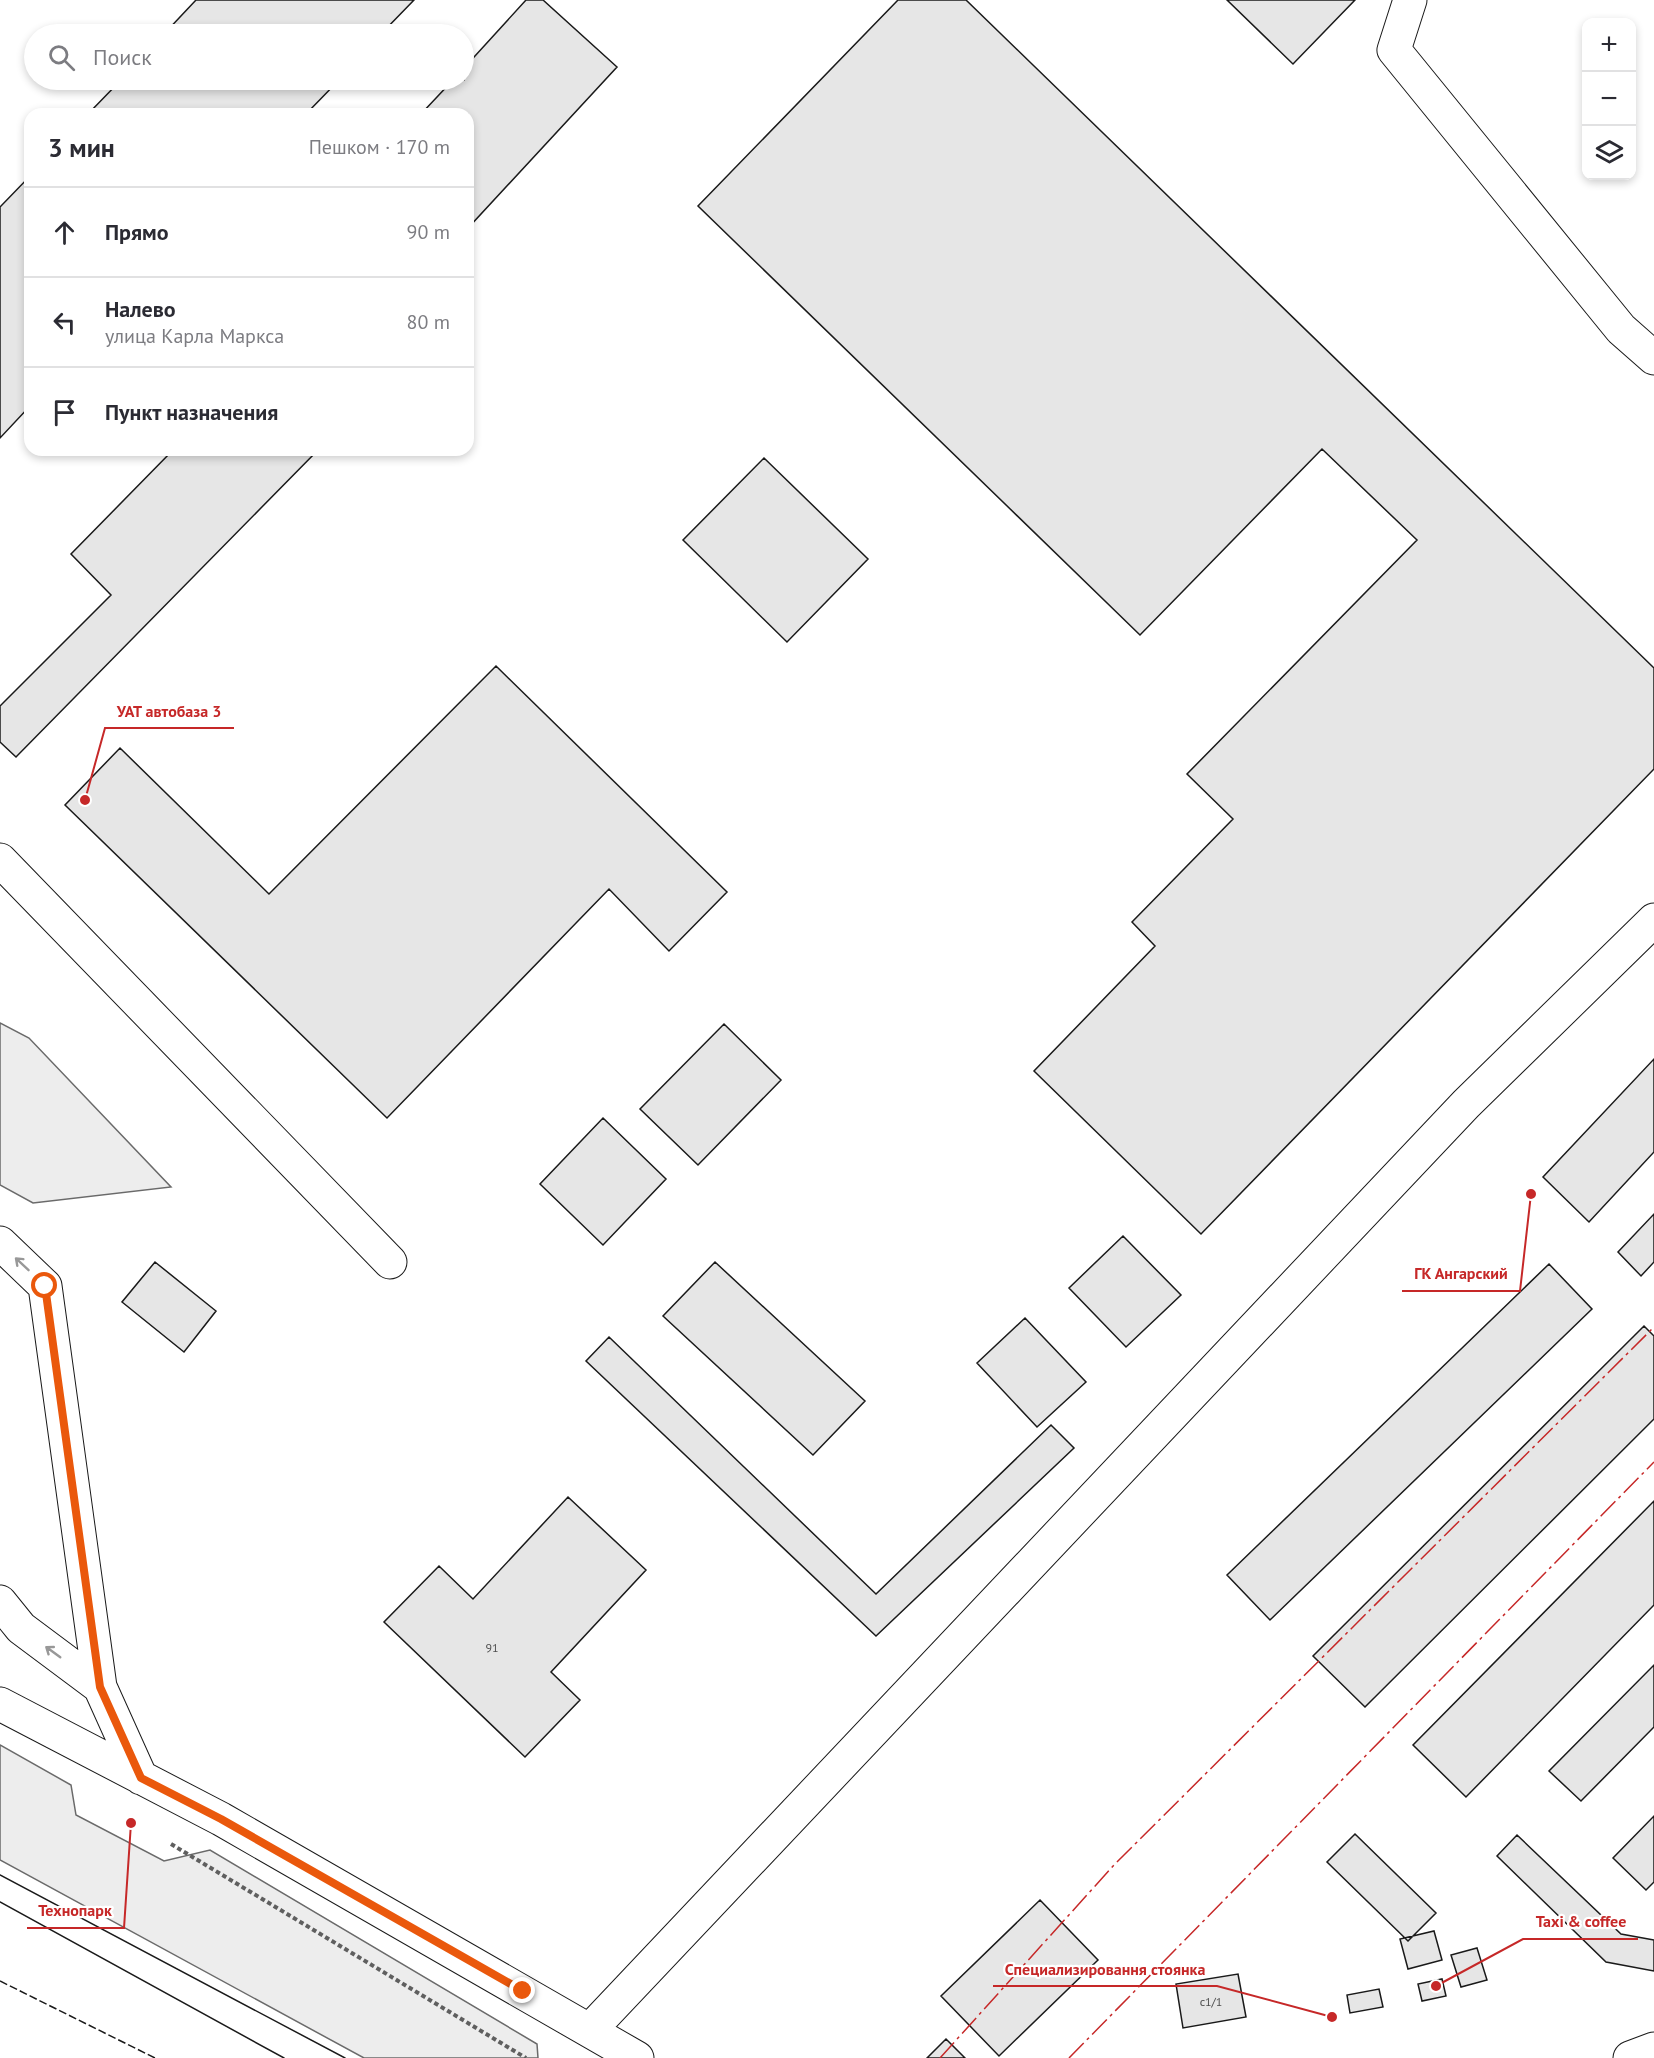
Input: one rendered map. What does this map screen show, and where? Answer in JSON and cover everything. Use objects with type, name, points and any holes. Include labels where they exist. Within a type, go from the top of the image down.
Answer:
[{"type":"street","points":[[1410,0],[1394,50],[1621,329],[1654,358]]},
{"type":"street","points":[[0,860],[390,1262]]},
{"type":"street","points":[[590,2030],[1466,1104],[1654,920]]},
{"type":"street","points":[[0,1243],[45,1286],[100,1687],[141,1778]]},
{"type":"street","points":[[0,1602],[21,1628],[100,1687]]},
{"type":"street","points":[[0,1704],[221,1819],[637,2058]]},
{"type":"street","points":[[1630,2058],[1654,2049]]},
{"type":"path","points":[[171,1844],[526,2058]]},
{"type":"shaded area","points":[[0,1023],[29,1038],[171,1187],[33,1203],[0,1185]]},
{"type":"shaded area","points":[[0,1745],[71,1785],[76,1815],[164,1861],[210,1850],[537,2044],[538,2058],[364,2058],[0,1860]]},
{"type":"building","points":[[196,0],[414,0],[391,24],[173,24]]},
{"type":"building","points":[[526,0],[543,0],[617,67],[474,222],[474,108],[427,108],[444,90],[474,90],[474,57]]},
{"type":"building","points":[[898,0],[966,0],[1654,668],[1654,769],[1201,1234],[1034,1071],[1155,946],[1132,922],[1233,819],[1187,774],[1417,540],[1322,449],[1140,635],[698,206]]},
{"type":"building","points":[[1227,0],[1355,0],[1293,64]]},
{"type":"building","points":[[111,90],[329,90],[312,108],[94,108]]},
{"type":"building","points":[[24,182],[24,412],[0,438],[0,207]]},
{"type":"building","points":[[167,456],[312,456],[16,757],[0,742],[0,706],[111,595],[71,554]]},
{"type":"building","points":[[764,458],[868,559],[787,642],[683,540]]},
{"type":"building","points":[[496,666],[727,892],[669,951],[609,889],[387,1118],[65,805],[120,748],[269,894]]},
{"type":"building","points":[[724,1024],[781,1080],[698,1165],[640,1109]]},
{"type":"building","points":[[1654,1059],[1654,1152],[1589,1222],[1543,1177]]},
{"type":"building","points":[[603,1118],[666,1179],[603,1245],[540,1184]]},
{"type":"building","points":[[1654,1214],[1654,1262],[1641,1276],[1618,1252]]},
{"type":"building","points":[[1123,1236],[1181,1295],[1126,1347],[1069,1288]]},
{"type":"building","points":[[155,1262],[216,1311],[184,1352],[122,1302]]},
{"type":"building","points":[[715,1262],[865,1401],[813,1455],[663,1316]]},
{"type":"building","points":[[1549,1264],[1592,1309],[1270,1620],[1227,1575]]},
{"type":"building","points":[[1025,1318],[1086,1382],[1037,1427],[977,1363]]},
{"type":"building","points":[[1644,1326],[1654,1336],[1654,1419],[1365,1707],[1313,1656]]},
{"type":"building","points":[[609,1337],[876,1594],[1051,1425],[1074,1448],[876,1636],[586,1361]]},
{"type":"building","points":[[568,1497],[646,1570],[551,1672],[580,1700],[525,1757],[384,1622],[439,1566],[473,1599]]},
{"type":"building","points":[[1654,1501],[1654,1605],[1466,1797],[1413,1745]]},
{"type":"building","points":[[1654,1665],[1654,1727],[1581,1801],[1549,1771]]},
{"type":"building","points":[[1654,1816],[1654,1882],[1646,1890],[1613,1858]]},
{"type":"building","points":[[1355,1834],[1436,1913],[1408,1941],[1327,1862]]},
{"type":"building","points":[[1517,1835],[1621,1934],[1654,1940],[1654,1971],[1606,1962],[1497,1856]]},
{"type":"building","points":[[1040,1900],[1098,1960],[999,2056],[941,1996]]},
{"type":"building","points":[[1434,1931],[1442,1960],[1408,1969],[1400,1939]]},
{"type":"building","points":[[1477,1948],[1487,1980],[1461,1987],[1451,1955]]},
{"type":"building","points":[[1238,1974],[1246,2017],[1183,2028],[1176,1984]]},
{"type":"building","points":[[1442,1979],[1446,1996],[1422,2001],[1418,1984]]},
{"type":"building","points":[[1379,1989],[1383,2007],[1350,2013],[1347,1995]]},
{"type":"building","points":[[946,2039],[965,2058],[927,2058]]},
{"type":"tram line","points":[[0,1875],[345,2058]]},
{"type":"tram line","points":[[0,1902],[284,2058]]},
{"type":"fence","points":[[0,1981],[155,2058]]},
{"type":"power","points":[[940,2058],[1114,1865],[1654,1327]]},
{"type":"power","points":[[1069,2058],[1654,1462]]},
{"type":"place","name":"УАТ автобаза 3","points":[[85,800]]},
{"type":"place","name":"ГК Ангарский","points":[[1531,1194]]},
{"type":"place","name":"Технопарк","points":[[131,1823]]},
{"type":"place","name":"Taxi & coffee","points":[[1436,1986]]},
{"type":"place","name":"Специализировання стоянка","points":[[1332,2017]]},
{"type":"route","points":[[45,1286],[100,1687],[141,1778],[221,1819],[523,1991]]}]
